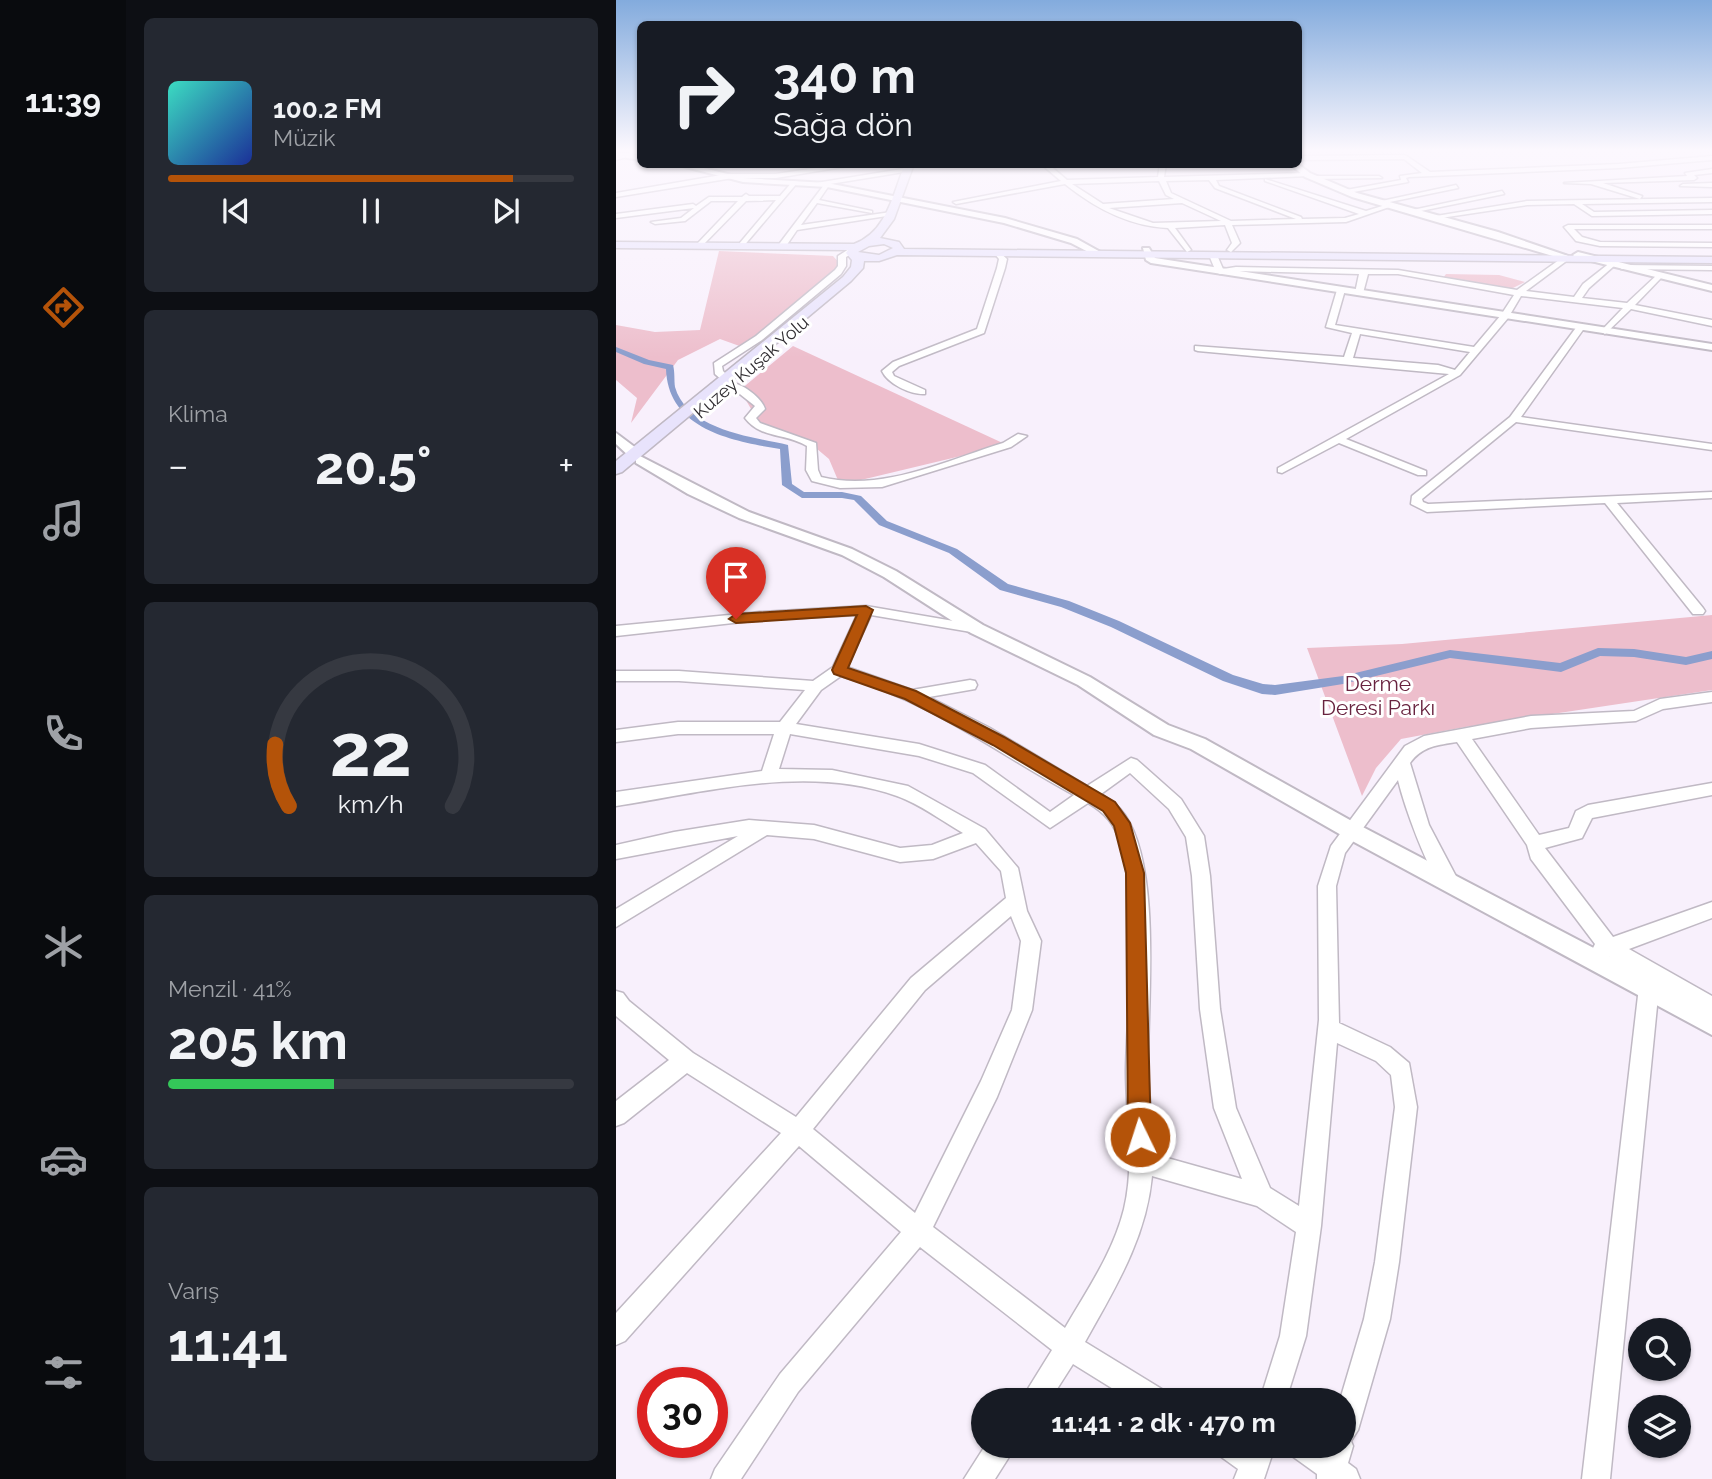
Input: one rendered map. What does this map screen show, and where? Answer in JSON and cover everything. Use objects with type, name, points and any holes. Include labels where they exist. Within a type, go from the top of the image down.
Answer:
[{"type":"main road","name":"Kuzey Kuşak Yolu","points":[[702,405],[847,279],[857,268],[857,249],[877,238],[884,220]]},
{"type":"main road","name":"Kuzey Kuşak Yolu","points":[[616,480],[638,457],[865,268],[894,250],[889,238],[895,220]]},
{"type":"main road","points":[[616,248],[742,246],[857,249],[873,258],[894,250],[1712,258]]},
{"type":"main road","points":[[616,248],[857,249]]},
{"type":"main road","points":[[894,250],[1095,252]]},
{"type":"main road","points":[[1146,253],[1231,250],[1552,253],[1578,256]]},
{"type":"main road","name":"Kuzey Kuşak Yolu","points":[[616,469],[638,457]]},
{"type":"street","points":[[655,222],[683,220]]},
{"type":"street","points":[[700,246],[724,220]]},
{"type":"street","points":[[742,246],[764,220]]},
{"type":"street","points":[[781,247],[802,220]]},
{"type":"street","points":[[797,228],[848,220]]},
{"type":"street","points":[[996,220],[1034,228],[1074,241],[1095,252]]},
{"type":"street","points":[[1127,220],[1170,226],[1346,220]]},
{"type":"street","points":[[1223,220],[1230,223]]},
{"type":"street","points":[[1303,220],[1308,222]]},
{"type":"street","points":[[1445,220],[1712,288]]},
{"type":"street","points":[[1561,220],[1579,239],[1600,244],[1712,245]]},
{"type":"street","points":[[1598,220],[1604,226]]},
{"type":"street","points":[[1230,223],[1228,226],[1236,243],[1231,250]]},
{"type":"street","points":[[1170,226],[1187,250]]},
{"type":"street","points":[[1568,227],[1709,227]]},
{"type":"street","points":[[1486,231],[1552,253]]},
{"type":"street","points":[[1282,470],[1457,373],[1505,316],[1519,293],[1600,244]]},
{"type":"street","points":[[857,249],[842,256],[842,266],[838,272],[784,319],[717,365],[718,372],[760,405],[760,409],[750,418],[754,424],[765,431],[804,438],[813,445],[812,470],[816,479],[827,483],[882,484],[1007,445],[1022,436]]},
{"type":"street","points":[[921,392],[890,378],[887,371],[896,364],[981,331],[990,297],[1001,273],[1003,259],[998,253]]},
{"type":"street","points":[[1146,253],[1151,260],[1220,272],[1712,347]]},
{"type":"street","points":[[1213,255],[1220,272]]},
{"type":"street","points":[[1389,255],[1398,272]]},
{"type":"street","points":[[1576,300],[1586,286],[1611,264]]},
{"type":"street","points":[[1624,267],[1712,268]]},
{"type":"street","points":[[1220,272],[1236,269],[1398,272],[1519,293],[1629,306],[1712,323]]},
{"type":"street","points":[[1359,293],[1364,274],[1362,272]]},
{"type":"street","points":[[1605,331],[1658,276]]},
{"type":"street","points":[[1341,290],[1330,327],[1478,350]]},
{"type":"street","points":[[1581,327],[1514,419],[1416,498],[1417,504],[1427,508],[1712,495]]},
{"type":"street","points":[[1348,359],[1357,331]]},
{"type":"street","points":[[1198,348],[1348,359],[1361,363],[1438,368],[1457,373]]},
{"type":"street","points":[[1514,419],[1712,447]]},
{"type":"street","points":[[616,437],[638,457],[693,491],[744,515],[847,552],[890,574],[976,629],[1084,681],[1161,730],[1199,744],[1350,830],[1450,882],[1600,951],[1712,1007]]},
{"type":"street","points":[[1339,439],[1422,473]]},
{"type":"street","points":[[1608,500],[1698,611]]},
{"type":"street","points":[[616,631],[760,616],[866,610],[976,629]]},
{"type":"street","points":[[768,776],[784,728],[817,686],[839,670],[866,610]]},
{"type":"street","points":[[839,670],[911,695],[999,741],[1085,795],[1109,806],[1122,823],[1135,873],[1138,913],[1137,1098],[1142,1162],[1135,1206],[1123,1250],[1065,1358],[1043,1388]]},
{"type":"street","points":[[616,676],[679,676],[817,686]]},
{"type":"street","points":[[911,695],[970,685]]},
{"type":"street","points":[[1277,1388],[1293,1336],[1309,1226],[1329,1029],[1327,886],[1336,851],[1411,750],[1424,742],[1531,722],[1636,716],[1660,704],[1712,697]]},
{"type":"street","points":[[616,736],[678,728],[784,728],[919,750],[979,769],[1050,821],[1131,764],[1175,804],[1195,836],[1201,876],[1210,1009],[1225,1108],[1248,1169],[1262,1196]]},
{"type":"street","points":[[1461,734],[1535,843],[1537,854],[1600,951],[1649,987],[1712,1023]]},
{"type":"street","points":[[1402,762],[1413,810],[1434,856],[1450,882]]},
{"type":"street","points":[[616,799],[768,776],[832,776],[902,791],[979,834],[1009,868],[1016,901],[1031,941],[1022,1010],[989,1088],[918,1231],[789,1383],[725,1479]]},
{"type":"street","points":[[1535,843],[1576,833],[1582,816],[1588,812],[1712,789]]},
{"type":"street","points":[[616,852],[674,839],[764,828],[814,832],[900,855],[933,852],[979,834]]},
{"type":"street","points":[[616,919],[764,828]]},
{"type":"street","points":[[727,831],[744,840]]},
{"type":"street","points":[[616,1332],[798,1131],[918,984],[1016,901]]},
{"type":"street","points":[[1600,951],[1712,910]]},
{"type":"street","points":[[1596,1479],[1649,987]]},
{"type":"street","points":[[616,1000],[622,1008],[686,1060],[798,1131],[918,1231],[1069,1347],[1136,1388]]},
{"type":"street","points":[[1329,1029],[1383,1054],[1401,1070],[1406,1107],[1377,1320],[1356,1390]]},
{"type":"street","points":[[616,1115],[686,1060]]},
{"type":"street","points":[[1142,1162],[1262,1196],[1309,1226]]},
{"type":"street","points":[[978,1479],[993,1458]]},
{"type":"street","points":[[1321,1458],[1337,1468]]},
{"type":"green space","points":[[719,251],[833,256],[842,266],[745,348],[720,339],[678,360],[631,423],[637,398],[616,380],[616,325],[655,332],[700,330]]},
{"type":"green space","points":[[1446,274],[1499,275],[1525,282],[1511,289],[1443,278]]},
{"type":"green space","points":[[793,346],[1007,445],[840,485],[829,459],[804,438],[754,424],[754,414],[740,390]]},
{"type":"green space","name":"Derme Deresi Parkı","points":[[1712,615],[1712,690],[1401,739],[1376,768],[1362,796],[1307,648],[1402,644]]},
{"type":"waterway","points":[[616,349],[647,362],[670,367],[671,387],[679,403],[692,416],[708,426],[748,440],[785,447],[787,485],[802,495],[842,495],[857,498],[883,523],[953,551],[1004,587],[1065,604],[1115,624],[1228,678],[1262,689],[1275,690],[1343,680],[1450,654],[1561,668],[1598,652],[1634,653],[1686,661],[1712,655]]},
{"type":"route","points":[[736,619],[866,610],[839,670],[860,675],[911,695],[999,741],[1085,795],[1109,806],[1122,823],[1135,873],[1138,913],[1137,1071],[1140,1137]]}]
